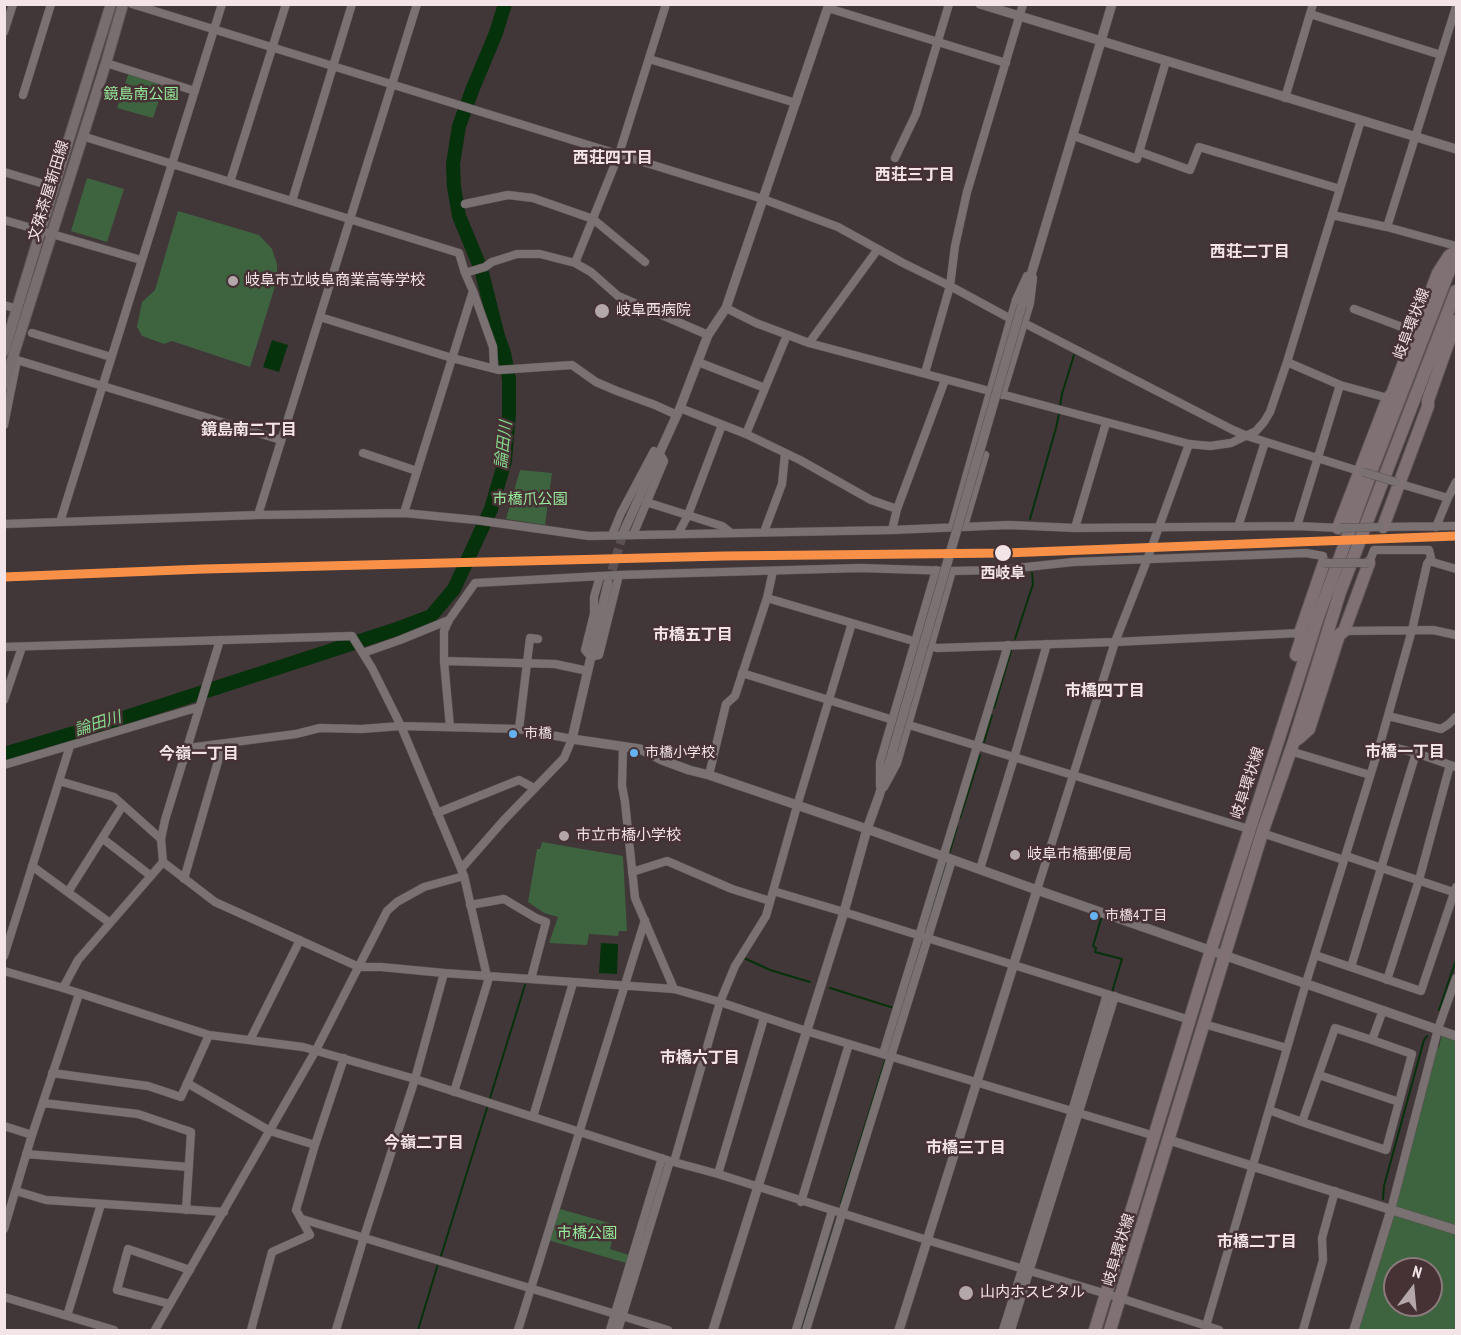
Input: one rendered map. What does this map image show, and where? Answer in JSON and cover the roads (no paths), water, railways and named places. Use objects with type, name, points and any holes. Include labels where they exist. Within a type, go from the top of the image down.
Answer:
[{"type":"main road","name":"文殊茶屋新田線","points":[[4,386],[16,359],[46,232],[54,187],[111,4]]},
{"type":"main road","name":"文殊茶屋新田線","points":[[5,349],[17,309],[82,136],[123,4]]},
{"type":"main road","points":[[1339,528],[1438,273],[1449,256],[1456,253]]},
{"type":"main road","name":"岐阜環状線","points":[[1095,1330],[1249,829],[1318,617],[1456,253]]},
{"type":"main road","name":"岐阜環状線","points":[[1110,1330],[1262,833],[1340,592],[1456,291]]},
{"type":"main road","points":[[1382,527],[1428,406],[1428,400],[1456,321]]},
{"type":"main road","points":[[1292,746],[1309,729],[1339,635],[1344,631],[1369,562]]},
{"type":"main road","points":[[1279,736],[1275,729],[1276,720],[1301,640],[1300,633],[1324,563]]},
{"type":"street","points":[[4,32],[13,4]]},
{"type":"street","points":[[23,95],[51,4]]},
{"type":"street","points":[[132,4],[763,199],[838,227],[1011,319]]},
{"type":"street","points":[[60,522],[222,4]]},
{"type":"street","points":[[230,182],[286,4]]},
{"type":"street","points":[[292,201],[352,4]]},
{"type":"street","points":[[258,515],[417,4]]},
{"type":"street","points":[[576,263],[619,154],[666,4]]},
{"type":"street","points":[[895,158],[916,114],[949,4]]},
{"type":"street","points":[[980,4],[1456,150]]},
{"type":"street","points":[[925,373],[950,286],[955,246],[967,192],[1023,4]]},
{"type":"street","points":[[713,1330],[893,750],[1037,254],[1113,4]]},
{"type":"street","points":[[1285,98],[1313,4]]},
{"type":"street","points":[[628,533],[646,481],[679,412],[708,335],[726,308],[829,6],[1006,63]]},
{"type":"street","points":[[1387,227],[1456,11]]},
{"type":"street","points":[[1310,14],[1442,55]]},
{"type":"street","points":[[649,59],[796,103]]},
{"type":"street","points":[[1074,136],[1137,159],[1166,62]]},
{"type":"street","points":[[106,63],[195,91]]},
{"type":"street","points":[[726,308],[756,323],[809,344],[1189,444],[1210,447],[1231,443],[1256,431],[1270,412],[1361,120]]},
{"type":"street","points":[[82,136],[459,253],[493,347],[496,369]]},
{"type":"street","points":[[1140,152],[1190,170],[1199,147],[1340,189]]},
{"type":"street","points":[[4,172],[54,187]]},
{"type":"street","points":[[465,204],[508,195],[533,198],[593,219],[645,262]]},
{"type":"street","points":[[1332,215],[1456,246]]},
{"type":"street","points":[[4,220],[141,260]]},
{"type":"street","points":[[809,344],[878,249]]},
{"type":"street","points":[[467,272],[517,254],[540,254],[576,263],[591,272],[618,296],[708,335]]},
{"type":"street","points":[[952,527],[1016,300],[1037,254]]},
{"type":"street","points":[[1002,395],[1030,303],[1037,254]]},
{"type":"street","points":[[404,513],[473,291]]},
{"type":"street","points":[[4,305],[17,309]]},
{"type":"street","points":[[1354,309],[1415,332]]},
{"type":"street","points":[[320,317],[496,369],[572,365],[596,382],[617,391],[746,434],[800,460],[871,500],[897,509]]},
{"type":"street","points":[[1024,323],[1247,436],[1448,498]]},
{"type":"street","points":[[32,333],[111,357]]},
{"type":"street","points":[[746,434],[787,335]]},
{"type":"street","points":[[4,425],[16,359],[281,440]]},
{"type":"street","points":[[698,362],[765,388]]},
{"type":"street","points":[[1287,362],[1340,385],[1388,398]]},
{"type":"street","points":[[892,530],[897,509],[945,380]]},
{"type":"street","points":[[1297,526],[1340,385]]},
{"type":"street","points":[[1075,528],[1106,423]]},
{"type":"street","points":[[678,534],[688,515],[722,425]]},
{"type":"street","points":[[1238,527],[1265,442]]},
{"type":"street","points":[[899,1330],[1114,642],[1147,560],[1189,444]]},
{"type":"street","points":[[612,535],[654,451],[664,460],[646,502],[628,533]]},
{"type":"street","points":[[363,453],[417,471]]},
{"type":"street","points":[[764,532],[782,484],[785,454]]},
{"type":"street","points":[[964,526],[985,455]]},
{"type":"street","points":[[1436,527],[1456,482]]},
{"type":"street","points":[[646,502],[722,526],[731,533]]},
{"type":"street","points":[[4,524],[258,515],[404,513],[476,520],[590,536],[628,533],[892,530],[1017,525],[1075,528],[1456,526]]},
{"type":"street","points":[[4,971],[209,1035],[303,1047],[415,1079],[801,1202],[1120,1298],[1208,1329],[1306,983],[1388,716],[1412,630],[1426,564],[1431,558],[1430,550],[1374,550],[1369,562],[1324,563],[1323,556],[1306,553],[1073,562],[1011,569],[952,571],[860,568],[619,575],[475,583],[449,620],[444,632],[444,661],[450,727]]},
{"type":"street","points":[[1429,561],[1456,569]]},
{"type":"street","points":[[879,796],[880,762],[936,570]]},
{"type":"street","points":[[709,775],[726,704],[735,696],[767,598],[773,571]]},
{"type":"street","points":[[879,796],[897,763],[952,571]]},
{"type":"street","points":[[591,657],[599,655],[619,575]]},
{"type":"street","points":[[591,657],[585,650],[600,576]]},
{"type":"street","points":[[155,1330],[316,1050],[387,911],[397,902],[424,887],[463,872],[534,788],[564,758],[572,739],[608,583]]},
{"type":"street","points":[[767,598],[937,648],[1300,633]]},
{"type":"street","points":[[363,653],[449,620]]},
{"type":"street","points":[[610,1330],[619,1315],[720,1002],[735,966],[766,916],[852,623]]},
{"type":"street","points":[[1344,631],[1433,630],[1456,635]]},
{"type":"street","points":[[4,647],[352,636],[372,668],[401,726],[463,872],[487,976],[488,981],[454,1092]]},
{"type":"street","points":[[519,729],[531,638],[538,639]]},
{"type":"street","points":[[63,988],[78,960],[163,862],[161,838],[165,820],[220,640]]},
{"type":"street","points":[[980,869],[1047,644]]},
{"type":"street","points":[[886,1055],[927,938],[977,747],[1008,645]]},
{"type":"street","points":[[4,700],[22,647]]},
{"type":"street","points":[[444,661],[555,664],[588,671]]},
{"type":"street","points":[[742,673],[893,720]]},
{"type":"street","points":[[4,765],[200,705]]},
{"type":"street","points":[[1388,716],[1441,729],[1456,717]]},
{"type":"street","points":[[909,725],[1249,829]]},
{"type":"street","points":[[188,748],[296,734],[320,728],[361,729],[401,726],[519,729],[640,749],[662,760],[867,829],[1456,1036]]},
{"type":"street","points":[[184,879],[223,744]]},
{"type":"street","points":[[1380,744],[1453,766],[1386,980]]},
{"type":"street","points":[[4,956],[70,746]]},
{"type":"street","points":[[1292,746],[1370,775]]},
{"type":"street","points":[[623,747],[622,786],[635,898],[674,989]]},
{"type":"street","points":[[1351,967],[1416,753]]},
{"type":"street","points":[[437,813],[519,780],[534,788]]},
{"type":"street","points":[[59,781],[114,797],[161,838]]},
{"type":"street","points":[[68,892],[123,805]]},
{"type":"street","points":[[1262,833],[1456,891],[1421,992],[1315,955]]},
{"type":"street","points":[[102,838],[151,876]]},
{"type":"street","points":[[806,1330],[842,1214],[919,935],[947,858]]},
{"type":"street","points":[[632,872],[667,861],[732,889],[770,902]]},
{"type":"street","points":[[163,862],[215,902],[359,967],[674,989],[1155,1136]]},
{"type":"street","points":[[32,866],[110,923]]},
{"type":"street","points":[[773,891],[1190,1020]]},
{"type":"street","points":[[470,905],[504,899],[546,922],[531,980]]},
{"type":"street","points":[[518,1330],[645,920]]},
{"type":"street","points":[[250,1040],[300,940]]},
{"type":"street","points":[[336,1330],[415,1079],[444,973]]},
{"type":"street","points":[[1354,1330],[1391,1210],[1438,1029],[1453,998],[1456,978]]},
{"type":"street","points":[[533,1117],[573,983]]},
{"type":"street","points":[[4,1229],[79,993]]},
{"type":"street","points":[[1003,1330],[1026,1270],[1111,995]]},
{"type":"street","points":[[1372,1040],[1383,1010]]},
{"type":"street","points":[[717,1174],[764,1017]]},
{"type":"street","points":[[1204,1024],[1287,1048]]},
{"type":"street","points":[[1269,1110],[1302,1122],[1386,1150],[1412,1054],[1335,1028],[1302,1122]]},
{"type":"street","points":[[52,1073],[148,1086],[180,1096],[209,1035]]},
{"type":"street","points":[[801,1202],[849,1044]]},
{"type":"street","points":[[251,1330],[272,1252],[310,1235],[296,1210],[344,1059]]},
{"type":"street","points":[[1319,1075],[1399,1102]]},
{"type":"street","points":[[187,1083],[270,1131],[315,1145]]},
{"type":"street","points":[[43,1103],[138,1114],[191,1132],[186,1210]]},
{"type":"street","points":[[4,1126],[32,1135]]},
{"type":"street","points":[[1169,1140],[1456,1230]]},
{"type":"street","points":[[26,1154],[189,1167]]},
{"type":"street","points":[[16,1191],[46,1200],[224,1212]]},
{"type":"street","points":[[1302,1330],[1323,1260],[1322,1238],[1335,1191]]},
{"type":"street","points":[[67,1316],[101,1204]]},
{"type":"street","points":[[796,1330],[832,1211]]},
{"type":"street","points":[[302,1219],[668,1330]]},
{"type":"street","points":[[170,1304],[117,1290],[128,1249],[190,1270]]},
{"type":"street","points":[[1011,1330],[1026,1270]]},
{"type":"street","points":[[4,1296],[114,1330]]},
{"type":"street","points":[[618,1330],[619,1315]]},
{"type":"waterway","name":"論田川","points":[[4,754],[114,721],[394,630],[431,616],[454,589],[491,509],[505,461],[509,379],[481,269],[459,216],[453,164],[459,126],[496,33],[505,4]]},
{"type":"waterway","points":[[1060,406],[1074,355]]},
{"type":"waterway","points":[[1030,519],[1059,414]]},
{"type":"waterway","points":[[1015,639],[1033,584],[1032,573]]},
{"type":"waterway","points":[[994,708],[1011,651]]},
{"type":"waterway","points":[[984,742],[992,715]]},
{"type":"waterway","points":[[960,818],[980,755]]},
{"type":"waterway","points":[[950,851],[957,827]]},
{"type":"waterway","points":[[925,931],[945,866]]},
{"type":"waterway","points":[[1101,919],[1093,946],[1096,948],[1095,952],[1122,959],[1112,992]]},
{"type":"waterway","points":[[889,1049],[921,945]]},
{"type":"waterway","points":[[744,958],[770,970],[810,982]]},
{"type":"waterway","points":[[1439,1010],[1456,960]]},
{"type":"waterway","points":[[490,1098],[525,985]]},
{"type":"waterway","points":[[830,988],[894,1008]]},
{"type":"waterway","points":[[1098,1038],[1109,1004]]},
{"type":"waterway","points":[[1383,1199],[1384,1186],[1427,1036]]},
{"type":"waterway","points":[[841,1203],[885,1061]]},
{"type":"waterway","points":[[441,1256],[487,1108]]},
{"type":"waterway","points":[[802,1330],[836,1221]]},
{"type":"waterway","points":[[418,1330],[438,1264]]},
{"type":"tunnel","points":[[608,583],[624,531]]},
{"type":"place","name":"岐阜市立岐阜商業高等学校","points":[[233,281]]},
{"type":"place","name":"岐阜西病院","points":[[602,311]]},
{"type":"place","name":"西岐阜","points":[[1003,553]]},
{"type":"place","name":"市橋","points":[[513,734]]},
{"type":"place","name":"市橋小学校","points":[[634,753]]},
{"type":"place","name":"市立市橋小学校","points":[[564,836]]},
{"type":"place","name":"岐阜市橋郵便局","points":[[1015,855]]},
{"type":"place","name":"市橋4丁目","points":[[1094,916]]},
{"type":"place","name":"山内ホスピタル","points":[[966,1293]]},
{"type":"district","name":"西荘四丁目","points":[[613,158]]},
{"type":"district","name":"西荘三丁目","points":[[915,175]]},
{"type":"district","name":"西荘二丁目","points":[[1250,252]]},
{"type":"district","name":"鏡島南二丁目","points":[[249,430]]},
{"type":"district","name":"市橋五丁目","points":[[693,635]]},
{"type":"district","name":"市橋四丁目","points":[[1105,691]]},
{"type":"district","name":"市橋一丁目","points":[[1405,752]]},
{"type":"district","name":"今嶺一丁目","points":[[199,754]]},
{"type":"district","name":"市橋六丁目","points":[[700,1058]]},
{"type":"district","name":"今嶺二丁目","points":[[424,1143]]},
{"type":"district","name":"市橋三丁目","points":[[966,1148]]},
{"type":"district","name":"市橋二丁目","points":[[1257,1242]]},
{"type":"park label","name":"鏡島南公園","points":[[141,95]]},
{"type":"park label","name":"市橋爪公園","points":[[530,500]]},
{"type":"park label","name":"市橋公園","points":[[587,1234]]}]
